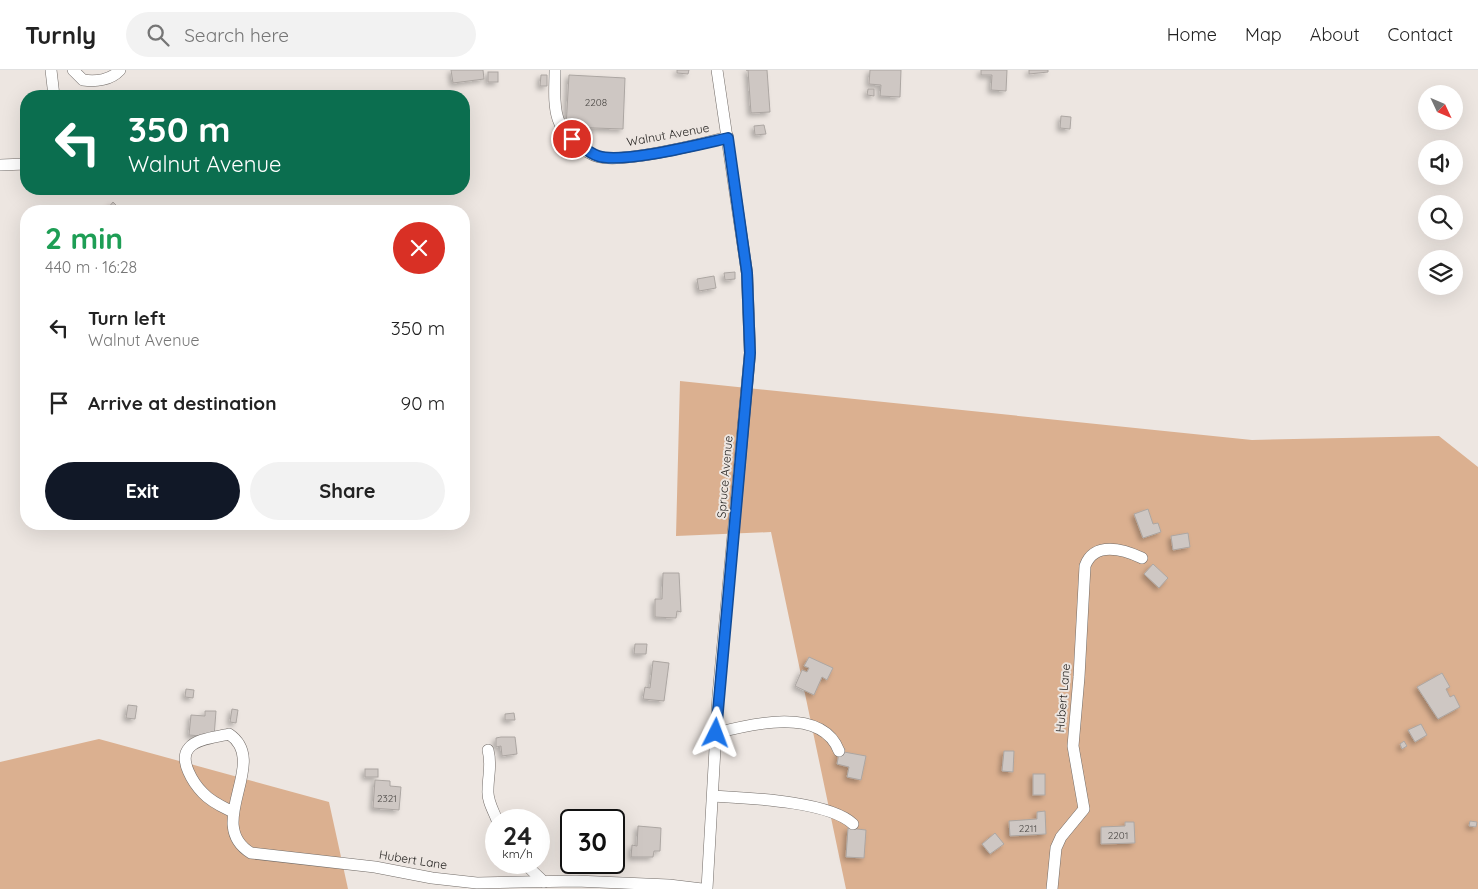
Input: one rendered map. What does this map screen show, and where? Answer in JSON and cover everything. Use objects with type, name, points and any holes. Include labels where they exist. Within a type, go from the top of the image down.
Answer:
[{"type":"street","points":[[51,70],[53,90]]},
{"type":"street","points":[[73,70],[83,80],[94,81],[111,77],[120,70]]},
{"type":"street","name":"Walnut Avenue","points":[[554,70],[555,107],[558,121],[572,139],[591,154],[599,157],[663,152],[728,138]]},
{"type":"street","name":"Spruce Avenue","points":[[708,889],[716,733],[750,353],[747,273],[717,70]]},
{"type":"street","points":[[0,165],[20,164]]},
{"type":"street","name":"Hubert Lane","points":[[1052,889],[1056,848],[1061,837],[1084,809],[1073,746],[1085,566],[1087,559],[1100,549],[1122,551],[1142,558]]},
{"type":"street","points":[[716,733],[760,723],[799,723],[816,726],[825,731],[832,738],[839,751]]},
{"type":"street","name":"Hubert Lane","points":[[233,812],[215,803],[203,793],[187,769],[184,756],[189,747],[201,741],[229,734],[240,747],[244,765],[233,812],[238,842],[251,853],[375,867],[432,878],[477,882],[669,885],[702,889]]},
{"type":"street","points":[[488,750],[491,772],[488,789],[493,809]]},
{"type":"street","points":[[713,796],[774,800],[829,811],[842,816],[854,824]]},
{"type":"street","points":[[536,874],[544,882]]},
{"type":"shaded area","points":[[680,381],[1252,440],[1439,436],[1478,467],[1478,889],[846,889],[771,532],[676,536]]},
{"type":"shaded area","points":[[99,739],[329,802],[348,889],[0,889],[0,762]]},
{"type":"building","points":[[451,70],[483,70],[484,79],[453,83]]},
{"type":"building","points":[[677,70],[689,70],[688,74],[677,73]]},
{"type":"building","points":[[748,70],[767,70],[770,112],[751,113]]},
{"type":"building","points":[[870,70],[901,70],[900,97],[880,96],[881,85],[869,84]]},
{"type":"building","points":[[981,70],[1007,70],[1006,91],[991,90],[992,75],[981,75]]},
{"type":"building","points":[[1029,70],[1048,70],[1048,72],[1029,74]]},
{"type":"building","points":[[488,72],[498,72],[498,82],[488,82]]},
{"type":"building","points":[[541,75],[547,75],[547,86],[540,86]]},
{"type":"building","points":[[569,75],[625,78],[623,129],[566,127]]},
{"type":"building","points":[[868,89],[874,89],[874,96],[867,95]]},
{"type":"building","points":[[1061,116],[1071,117],[1070,129],[1060,128]]},
{"type":"building","points":[[764,125],[766,134],[755,135],[754,126]]},
{"type":"building","points":[[735,272],[735,279],[725,280],[724,273]]},
{"type":"building","points":[[714,276],[716,288],[699,291],[697,279]]},
{"type":"building","points":[[1148,509],[1153,524],[1158,523],[1161,532],[1143,538],[1134,514]]},
{"type":"building","points":[[1188,533],[1190,547],[1173,550],[1171,536]]},
{"type":"building","points":[[1153,564],[1168,578],[1159,588],[1144,574]]},
{"type":"building","points":[[663,573],[679,573],[681,612],[677,611],[676,618],[655,617],[655,599],[662,599]]},
{"type":"building","points":[[635,644],[647,644],[646,654],[634,654]]},
{"type":"building","points":[[809,657],[833,668],[827,680],[822,677],[814,695],[795,686],[802,670],[807,672],[809,668],[804,666]]},
{"type":"building","points":[[653,661],[669,663],[664,701],[643,699],[645,687],[650,688]]},
{"type":"building","points":[[1442,673],[1450,687],[1446,689],[1450,697],[1454,695],[1460,707],[1438,719],[1417,687]]},
{"type":"building","points":[[186,689],[194,690],[193,698],[185,697]]},
{"type":"building","points":[[128,705],[137,706],[135,719],[126,718]]},
{"type":"building","points":[[232,709],[238,710],[236,723],[230,722]]},
{"type":"building","points":[[205,711],[216,711],[214,737],[189,735],[191,715],[205,716]]},
{"type":"building","points":[[514,713],[515,720],[505,720],[505,714]]},
{"type":"building","points":[[1421,724],[1427,735],[1415,742],[1408,730]]},
{"type":"building","points":[[515,737],[517,754],[502,756],[501,746],[496,747],[496,738]]},
{"type":"building","points":[[1404,741],[1407,746],[1402,749],[1400,744]]},
{"type":"building","points":[[840,748],[845,749],[844,752],[866,756],[861,780],[847,777],[849,767],[837,764]]},
{"type":"building","points":[[1004,751],[1014,751],[1013,772],[1002,771]]},
{"type":"building","points":[[365,769],[378,769],[378,777],[365,777]]},
{"type":"building","points":[[1033,774],[1045,774],[1045,795],[1033,795]]},
{"type":"building","points":[[375,780],[390,781],[390,786],[401,787],[399,810],[373,808]]},
{"type":"building","points":[[1045,811],[1046,834],[1010,836],[1009,821],[1037,819],[1037,812]]},
{"type":"building","points":[[1470,821],[1477,822],[1476,827],[1469,826]]},
{"type":"building","points":[[1125,822],[1134,822],[1135,843],[1101,844],[1101,827],[1125,826]]},
{"type":"building","points":[[638,826],[661,828],[660,851],[654,851],[653,857],[631,857],[632,845],[637,846]]},
{"type":"building","points":[[848,828],[866,830],[864,858],[846,857]]},
{"type":"building","points":[[995,833],[1004,844],[990,854],[982,844]]},
{"type":"route","points":[[572,139],[591,154],[605,158],[663,152],[728,138],[747,273],[750,353],[716,733]]}]
